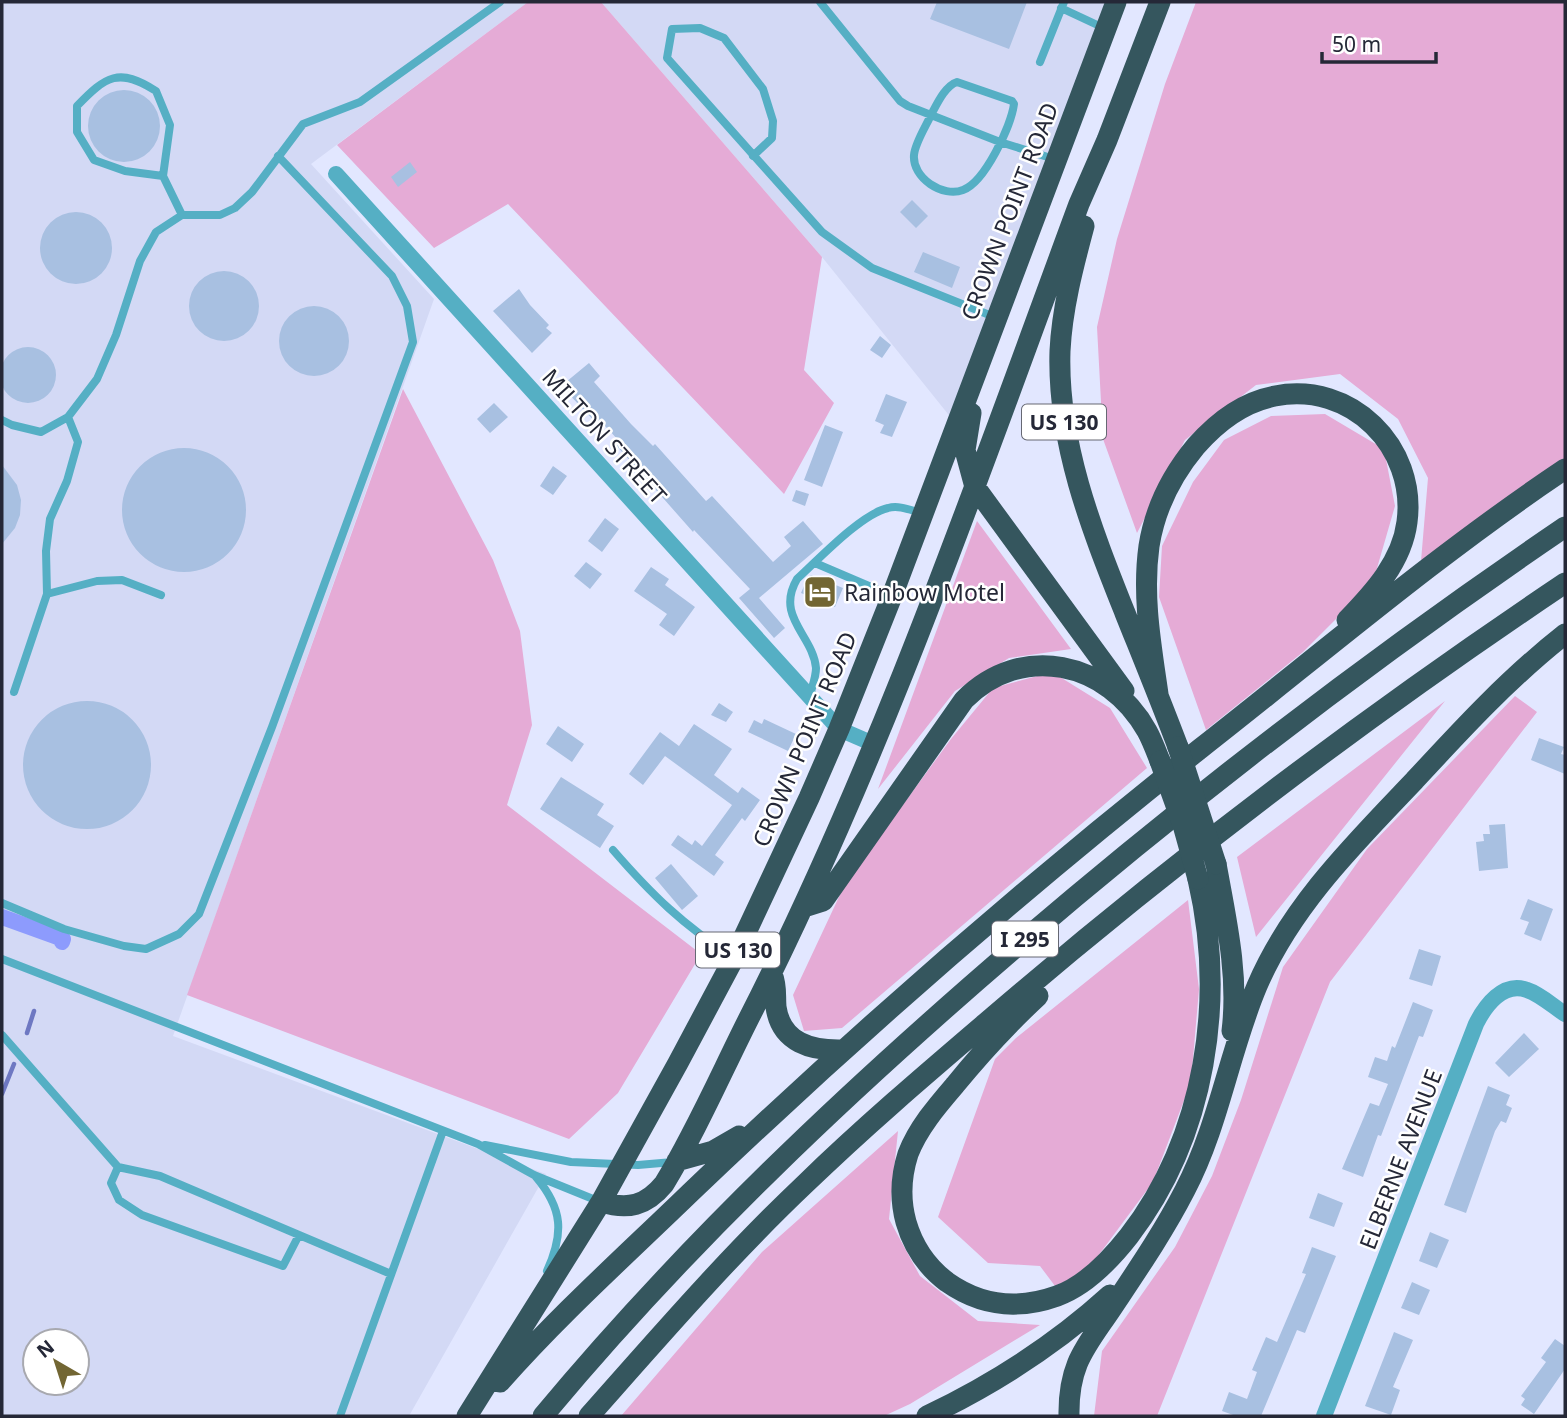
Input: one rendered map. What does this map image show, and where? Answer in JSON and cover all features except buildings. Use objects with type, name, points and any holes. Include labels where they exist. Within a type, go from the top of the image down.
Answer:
[{"type":"highway","name":"CROWN POINT ROAD","points":[[601,1202],[734,958],[839,729],[892,596],[1116,2]]},
{"type":"highway","name":"US 130","points":[[927,1416],[1009,1373],[1074,1326],[1111,1294],[1146,1254],[1174,1210],[1196,1168],[1227,1078],[1234,1013],[1233,977],[1229,935],[1216,864],[1178,747],[1096,537],[1075,469],[1062,407],[1060,353],[1063,314],[1107,140],[1160,2]]},
{"type":"highway","points":[[601,1202],[626,1207],[637,1206],[648,1200],[664,1184],[772,974],[876,745],[1079,204],[1107,140]]},
{"type":"highway","points":[[986,346],[965,439],[966,460],[975,486],[1125,693],[1146,729],[1183,825],[1198,879],[1210,951],[1209,1025],[1199,1083],[1167,1174],[1139,1223],[1109,1260],[1060,1295],[1019,1305],[981,1300],[964,1293],[937,1274],[914,1245],[903,1212],[903,1177],[908,1156],[925,1122],[966,1071],[1014,1018],[1076,962],[1104,922]]},
{"type":"highway","points":[[1158,694],[1146,605],[1146,574],[1156,516],[1168,487],[1197,445],[1234,412],[1275,396],[1311,394],[1350,408],[1374,425],[1385,437],[1394,450],[1405,478],[1407,522],[1396,556],[1377,588],[1292,677]]},
{"type":"highway","points":[[469,1416],[562,1316],[776,1112],[1038,880],[1476,532],[1565,469]]},
{"type":"highway","name":"I 295","points":[[542,1416],[638,1305],[751,1189],[963,992],[1242,762],[1433,619],[1565,527]]},
{"type":"highway","name":"I 295","points":[[589,1416],[723,1266],[884,1109],[1104,922],[1229,822],[1360,724],[1565,583]]},
{"type":"highway","points":[[1227,1078],[1257,985],[1299,911],[1356,842],[1484,706],[1510,680],[1565,634]]},
{"type":"highway","points":[[804,906],[823,901],[964,699],[989,679],[1010,670],[1034,666],[1054,665],[1073,669],[1110,689],[1146,729]]},
{"type":"highway","points":[[772,974],[777,985],[776,1009],[791,1036],[811,1048],[823,1051],[844,1050]]},
{"type":"highway","points":[[677,1161],[713,1150],[776,1112]]},
{"type":"highway","name":"US 130","points":[[469,1416],[601,1202]]},
{"type":"highway","points":[[1069,1416],[1069,1393],[1079,1356],[1146,1254]]},
{"type":"street","name":"MILTON STREET","points":[[336,174],[839,729]]},
{"type":"street","points":[[839,729],[876,745]]},
{"type":"street","name":"ELBERNE AVENUE","points":[[1324,1416],[1485,1006],[1497,995],[1510,989],[1526,989],[1565,1014]]},
{"type":"lane","points":[[2,420],[41,432],[68,417],[97,379],[116,335],[140,261],[156,232],[181,215],[220,215],[235,208],[252,192],[303,124],[360,102],[500,2]]},
{"type":"lane","points":[[820,2],[900,101],[1000,142],[1057,160]]},
{"type":"lane","points":[[1040,62],[1062,5],[1106,29]]},
{"type":"lane","points":[[753,156],[772,138],[773,121],[763,89],[724,38],[700,28],[672,29],[667,58],[753,156],[822,233],[872,268],[997,318]]},
{"type":"lane","points":[[163,176],[125,172],[93,160],[77,132],[77,106],[90,92],[110,78],[130,77],[156,91],[170,125],[163,176],[181,215]]},
{"type":"lane","points":[[957,82],[1012,101],[1014,108],[981,177],[963,191],[951,192],[936,188],[918,172],[914,153],[932,114],[949,86],[957,82]]},
{"type":"lane","points":[[2,903],[64,929],[124,946],[146,948],[179,934],[198,914],[277,714],[413,342],[407,306],[392,276],[278,156]]},
{"type":"lane","points":[[14,692],[47,594],[46,551],[50,519],[78,442],[68,417]]},
{"type":"lane","points":[[810,695],[816,667],[796,624],[789,600],[797,579],[870,516],[887,508],[901,507],[923,513]]},
{"type":"lane","points":[[815,563],[892,596]]},
{"type":"lane","points":[[47,594],[97,581],[122,580],[161,595]]},
{"type":"lane","points":[[613,849],[651,894],[696,932],[734,958]]},
{"type":"lane","points":[[2,959],[478,1144],[534,1175],[601,1202]]},
{"type":"lane","points":[[2,1035],[118,1167],[160,1176],[391,1274]]},
{"type":"lane","points":[[340,1416],[443,1131]]},
{"type":"lane","points":[[478,1144],[561,1161],[651,1165],[677,1161]]},
{"type":"lane","points":[[118,1167],[111,1183],[119,1200],[142,1214],[283,1266],[299,1235]]},
{"type":"lane","points":[[525,1322],[552,1262],[560,1223],[549,1192],[534,1175]]},
{"type":"shaded area","points":[[2,2],[528,2],[311,164],[434,299],[173,1036],[546,1174],[409,1416],[2,1416]]},
{"type":"shaded area","points":[[528,2],[601,2],[822,257],[804,370],[834,403],[784,494],[508,204],[434,248],[337,145]]},
{"type":"shaded area","points":[[601,2],[1116,2],[956,424],[822,257]]},
{"type":"shaded area","points":[[1196,2],[1565,2],[1565,467],[1421,561],[1428,478],[1398,419],[1340,374],[1256,385],[1185,440],[1137,533],[1103,439],[1097,327],[1117,239],[1165,84]]},
{"type":"shaded area","points":[[403,389],[493,560],[520,631],[532,725],[507,805],[701,954],[618,1093],[569,1139],[187,995]]},
{"type":"shaded area","points":[[1325,414],[1384,449],[1395,506],[1373,582],[1303,652],[1206,730],[1159,597],[1162,546],[1193,482],[1224,440],[1271,416]]},
{"type":"shaded area","points":[[977,521],[1071,649],[1009,658],[955,691],[878,789]]},
{"type":"shaded area","points":[[1052,672],[1110,708],[1147,768],[842,1028],[804,1031],[793,995],[845,884],[951,739],[993,688]]},
{"type":"shaded area","points":[[1515,696],[1537,712],[1330,982],[1157,1416],[1094,1416],[1102,1351],[1175,1247],[1212,1176],[1241,1100],[1283,967],[1367,849]]},
{"type":"shaded area","points":[[1445,701],[1256,937],[1237,857]]},
{"type":"shaded area","points":[[1188,900],[1199,989],[1191,1082],[1153,1182],[1092,1264],[1058,1290],[1040,1266],[988,1263],[938,1217],[995,1059],[1016,1038]]},
{"type":"shaded area","points":[[898,1131],[889,1219],[920,1276],[978,1321],[1040,1325],[910,1404],[884,1416],[621,1416],[762,1252]]},
{"type":"waterway","points":[[2,917],[63,939],[62,942]]},
{"type":"waterway","points":[[27,1033],[34,1011]]},
{"type":"waterway","points":[[2,1094],[14,1064]]},
{"type":"place","name":"Rainbow Motel","points":[[820,592]]}]
